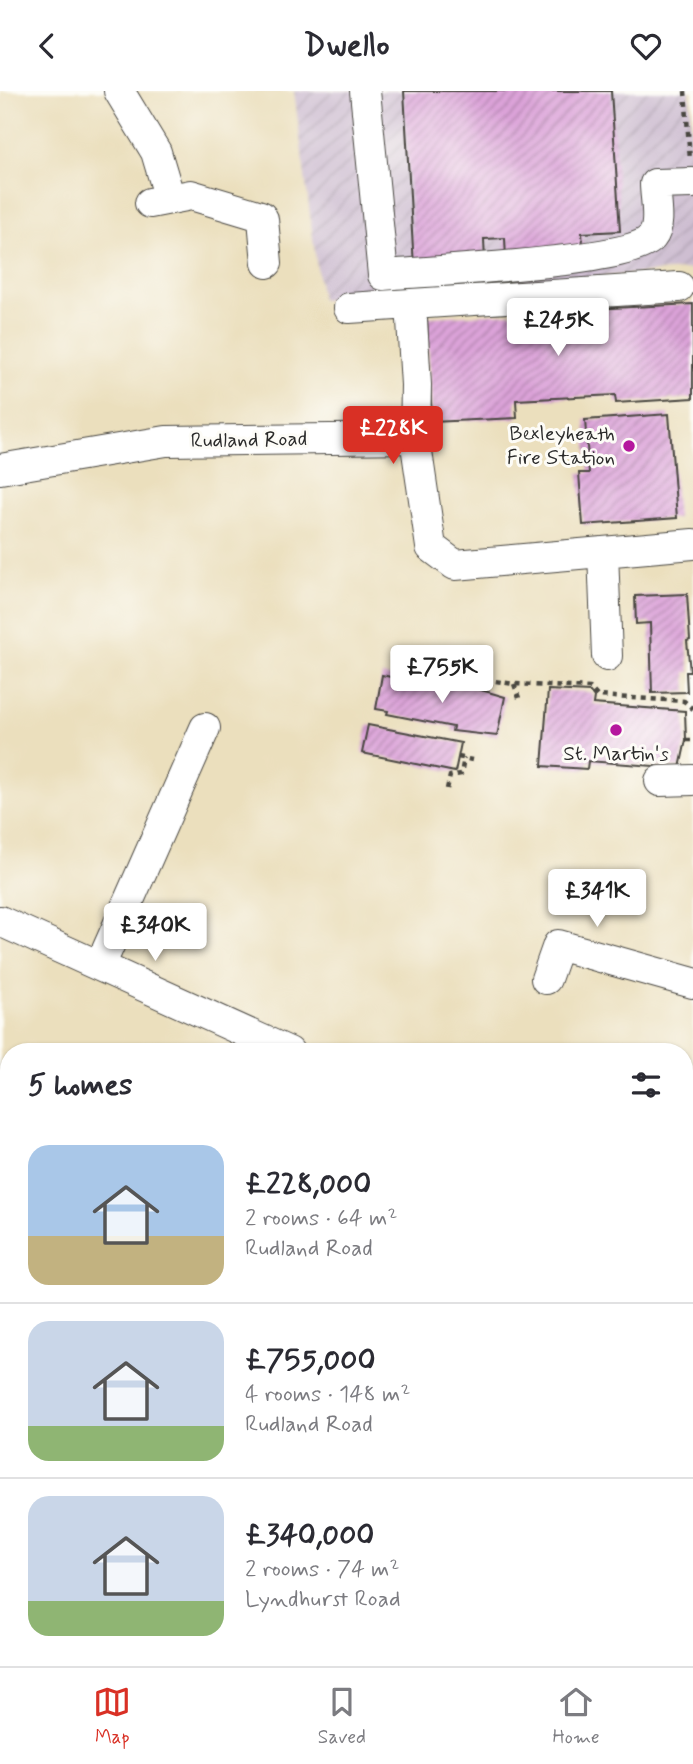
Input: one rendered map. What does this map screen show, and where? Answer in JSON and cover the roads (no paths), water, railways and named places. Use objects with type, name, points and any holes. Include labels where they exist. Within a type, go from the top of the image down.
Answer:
[{"type":"street","points":[[119,91],[156,152],[170,199],[262,217],[267,263]]},
{"type":"street","points":[[365,91],[383,275],[591,258],[648,242],[655,235],[657,226],[655,184],[692,183]]},
{"type":"street","points":[[349,308],[679,287]]},
{"type":"street","points":[[411,304],[416,385],[415,437],[431,547],[455,565],[693,544]]},
{"type":"street","name":"Rudland Road","points":[[0,469],[166,441],[415,437]]},
{"type":"street","points":[[603,552],[607,656]]},
{"type":"street","points":[[100,966],[205,728]]},
{"type":"street","points":[[660,781],[693,780]]},
{"type":"street","points":[[0,921],[269,1043]]},
{"type":"street","points":[[546,979],[558,945],[693,983]]},
{"type":"place","name":"Bexleyheath Fire Station","points":[[629,446]]},
{"type":"place","name":"St. Martin's","points":[[616,730]]}]
